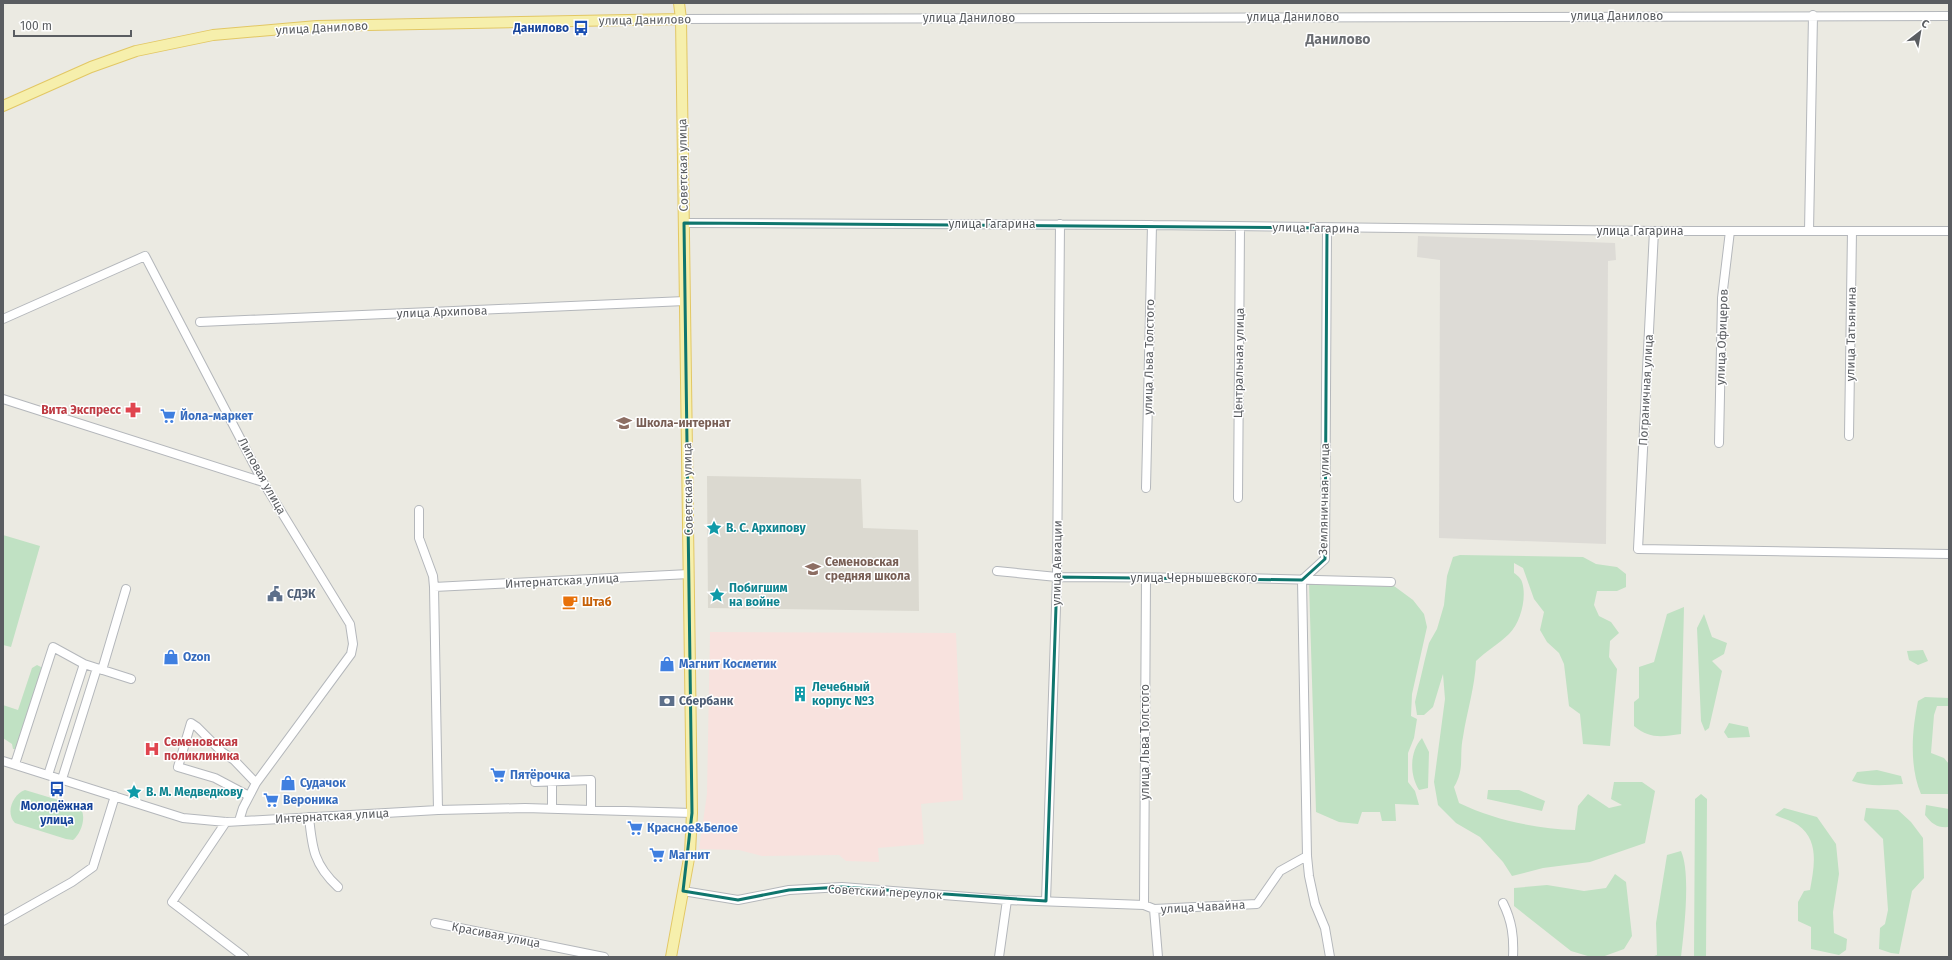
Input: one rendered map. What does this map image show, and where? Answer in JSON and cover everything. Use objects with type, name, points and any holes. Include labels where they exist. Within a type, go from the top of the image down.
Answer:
[{"type":"main road","name":"Советская улица","points":[[671,957],[690,853],[692,812],[681,18],[679,3]]},
{"type":"main road","name":"улица Данилово","points":[[3,106],[91,67],[136,51],[213,35],[317,26],[681,18]]},
{"type":"street","name":"улица Данилово","points":[[681,18],[1813,15],[1949,16]]},
{"type":"street","points":[[1809,231],[1813,15]]},
{"type":"street","name":"улица Гагарина","points":[[684,223],[1060,224],[1654,231],[1949,231]]},
{"type":"street","name":"улица Авиации","points":[[1046,901],[1057,577],[1060,224]]},
{"type":"street","name":"улица Льва Толстого","points":[[1146,488],[1152,225]]},
{"type":"street","name":"Центральная улица","points":[[1238,498],[1240,227]]},
{"type":"street","name":"Земляничная улица","points":[[1302,580],[1325,559],[1326,228]]},
{"type":"street","name":"Пограничная улица","points":[[1654,231],[1638,549],[1949,554]]},
{"type":"street","name":"улица Офицеров","points":[[1719,443],[1722,298],[1730,231]]},
{"type":"street","name":"улица Татьянина","points":[[1848,436],[1852,231]]},
{"type":"street","name":"Липовая улица","points":[[3,319],[145,256],[263,482],[350,624],[353,644],[351,654],[256,783],[243,808],[240,821]]},
{"type":"street","name":"улица Архипова","points":[[200,322],[685,301]]},
{"type":"street","points":[[3,399],[263,482]]},
{"type":"street","points":[[419,510],[419,538],[433,576],[434,588],[438,810]]},
{"type":"street","name":"улица Чернышевского","points":[[997,570],[1057,577],[1146,579],[1241,578],[1391,582]]},
{"type":"street","name":"Интернатская улица","points":[[434,588],[689,574]]},
{"type":"street","name":"улица Льва Толстого","points":[[1144,905],[1146,579]]},
{"type":"street","points":[[1302,580],[1308,876],[1315,904],[1326,928],[1330,956]]},
{"type":"street","points":[[62,780],[126,589]]},
{"type":"street","points":[[15,764],[53,647],[84,664],[131,679]]},
{"type":"street","points":[[48,775],[84,664]]},
{"type":"street","points":[[249,796],[215,778],[178,767],[191,723],[198,727],[222,752],[234,760],[256,783]]},
{"type":"street","name":"Интернатская улица","points":[[3,761],[183,818],[226,822],[438,810],[552,809],[692,812]]},
{"type":"street","points":[[535,782],[591,780],[591,810]]},
{"type":"street","points":[[552,781],[552,809]]},
{"type":"street","points":[[3,921],[72,882],[93,867],[115,796]]},
{"type":"street","points":[[309,817],[311,845],[318,863],[329,879],[338,887]]},
{"type":"street","points":[[226,822],[172,902],[244,957]]},
{"type":"street","name":"улица Чавайна","points":[[1007,900],[1144,905],[1154,910],[1257,904],[1280,871],[1307,856]]},
{"type":"street","name":"Советский переулок","points":[[683,891],[738,900],[789,890],[842,887],[1007,900]]},
{"type":"street","points":[[999,957],[1007,900]]},
{"type":"street","points":[[1503,903],[1511,924],[1514,939],[1513,957]]},
{"type":"street","points":[[1154,910],[1158,957]]},
{"type":"street","name":"Красивая улица","points":[[435,923],[604,957]]},
{"type":"highlighted area","points":[[684,223],[1327,228],[1325,559],[1302,580],[1057,577],[1046,901],[842,887],[789,890],[738,900],[683,891],[692,813]]},
{"type":"shaded area","points":[[1418,236],[1615,243],[1616,260],[1608,261],[1606,544],[1439,538],[1440,260],[1417,257]]},
{"type":"shaded area","name":"Семеновская средняя школа","points":[[707,476],[861,479],[863,528],[918,530],[919,611],[708,608]]},
{"type":"shaded area","points":[[710,632],[956,633],[963,800],[921,804],[924,844],[878,848],[879,862],[846,861],[839,855],[762,856],[739,850],[699,849],[707,794]]},
{"type":"green space","points":[[3,535],[40,546],[11,647],[3,645]]},
{"type":"green space","points":[[1460,555],[1583,557],[1596,564],[1617,567],[1626,574],[1626,587],[1617,591],[1597,591],[1594,605],[1599,616],[1611,622],[1619,633],[1610,641],[1609,657],[1617,669],[1610,746],[1583,744],[1580,714],[1569,706],[1564,664],[1559,653],[1547,642],[1540,630],[1544,612],[1534,599],[1523,568],[1514,563],[1514,573],[1521,579],[1522,582],[1524,595],[1522,609],[1517,623],[1509,634],[1476,661],[1462,744],[1461,768],[1454,787],[1459,803],[1501,819],[1531,826],[1575,830],[1578,806],[1588,794],[1609,808],[1622,805],[1611,799],[1614,782],[1642,782],[1655,791],[1645,843],[1590,862],[1543,868],[1512,876],[1503,862],[1480,837],[1456,823],[1438,805],[1434,782],[1445,699],[1443,674],[1433,707],[1424,715],[1417,715],[1415,702],[1429,643],[1437,629],[1444,605],[1447,576],[1453,557]]},
{"type":"green space","points":[[1309,583],[1394,586],[1413,600],[1424,614],[1427,627],[1412,694],[1411,716],[1417,719],[1414,738],[1408,753],[1408,782],[1415,791],[1419,805],[1395,804],[1396,821],[1382,821],[1380,812],[1362,812],[1358,824],[1339,822],[1316,812]]},
{"type":"green space","points":[[1684,607],[1681,734],[1667,736],[1651,735],[1634,726],[1634,702],[1639,698],[1639,667],[1654,662],[1667,614]]},
{"type":"green space","points":[[1704,614],[1712,637],[1727,643],[1724,654],[1712,661],[1722,671],[1709,728],[1705,731],[1701,721],[1697,628]]},
{"type":"green space","points":[[1923,650],[1928,661],[1918,665],[1909,660],[1907,651]]},
{"type":"green space","points":[[37,665],[43,668],[16,749],[13,749],[12,744],[3,738],[3,705],[18,710],[32,668]]},
{"type":"green space","points":[[1925,697],[1949,698],[1949,706],[1937,706],[1934,715],[1931,753],[1944,758],[1949,764],[1949,794],[1921,794],[1917,783],[1913,760],[1914,724],[1918,701]]},
{"type":"green space","points":[[1729,723],[1748,727],[1750,737],[1728,738],[1724,732]]},
{"type":"green space","points":[[1422,738],[1429,752],[1428,788],[1419,790],[1412,770],[1412,763],[1415,749]]},
{"type":"green space","points":[[1877,770],[1901,776],[1903,784],[1871,785],[1852,781],[1857,772]]},
{"type":"green space","points":[[25,790],[78,806],[83,813],[83,823],[76,837],[73,840],[66,839],[15,823],[11,814],[12,804],[17,795]]},
{"type":"green space","points":[[1488,790],[1519,790],[1545,801],[1542,811],[1487,799]]},
{"type":"green space","points":[[1701,794],[1707,799],[1706,957],[1694,957],[1695,799]]},
{"type":"green space","points":[[1926,805],[1949,809],[1949,827],[1938,826],[1930,821],[1925,815]]},
{"type":"green space","points":[[1784,808],[1817,817],[1836,844],[1839,874],[1833,912],[1834,933],[1847,939],[1846,950],[1839,955],[1811,949],[1811,927],[1798,921],[1798,902],[1804,891],[1810,890],[1814,855],[1810,839],[1805,831],[1798,825],[1775,815]]},
{"type":"green space","points":[[1866,808],[1898,810],[1911,822],[1923,838],[1924,878],[1912,891],[1899,954],[1879,949],[1880,928],[1885,924],[1888,910],[1883,839],[1864,820]]},
{"type":"green space","points":[[1681,851],[1686,873],[1686,902],[1681,957],[1651,957],[1657,955],[1656,923],[1667,855]]},
{"type":"green space","points":[[1615,874],[1626,882],[1632,936],[1624,949],[1602,957],[1591,957],[1571,951],[1514,906],[1514,888],[1547,885],[1584,891],[1606,888]]},
{"type":"place","name":"Данилово","points":[[581,28]]},
{"type":"place","name":"Вита Экспресс","points":[[133,410]]},
{"type":"place","name":"Йола-маркет","points":[[168,416]]},
{"type":"place","name":"Школа-интернат","points":[[624,423]]},
{"type":"place","name":"В. С. Архипову","points":[[714,528]]},
{"type":"place","name":"Семеновская средняя школа","points":[[813,569]]},
{"type":"place","name":"СДЭК","points":[[275,594]]},
{"type":"place","name":"Побигшим на войне","points":[[717,595]]},
{"type":"place","name":"Штаб","points":[[570,602]]},
{"type":"place","name":"Ozon","points":[[171,657]]},
{"type":"place","name":"Магнит Косметик","points":[[667,664]]},
{"type":"place","name":"Лечебный корпус №3","points":[[800,694]]},
{"type":"place","name":"Сбербанк","points":[[667,701]]},
{"type":"place","name":"Семеновская поликлиника","points":[[152,749]]},
{"type":"place","name":"Пятёрочка","points":[[498,775]]},
{"type":"place","name":"Судачок","points":[[288,783]]},
{"type":"place","name":"Молодёжная улица","points":[[57,789]]},
{"type":"place","name":"В. М. Медведкову","points":[[134,792]]},
{"type":"place","name":"Вероника","points":[[271,800]]},
{"type":"place","name":"Красное&Белое","points":[[635,828]]},
{"type":"place","name":"Магнит","points":[[657,855]]},
{"type":"district","name":"Данилово","points":[[1338,39]]}]
